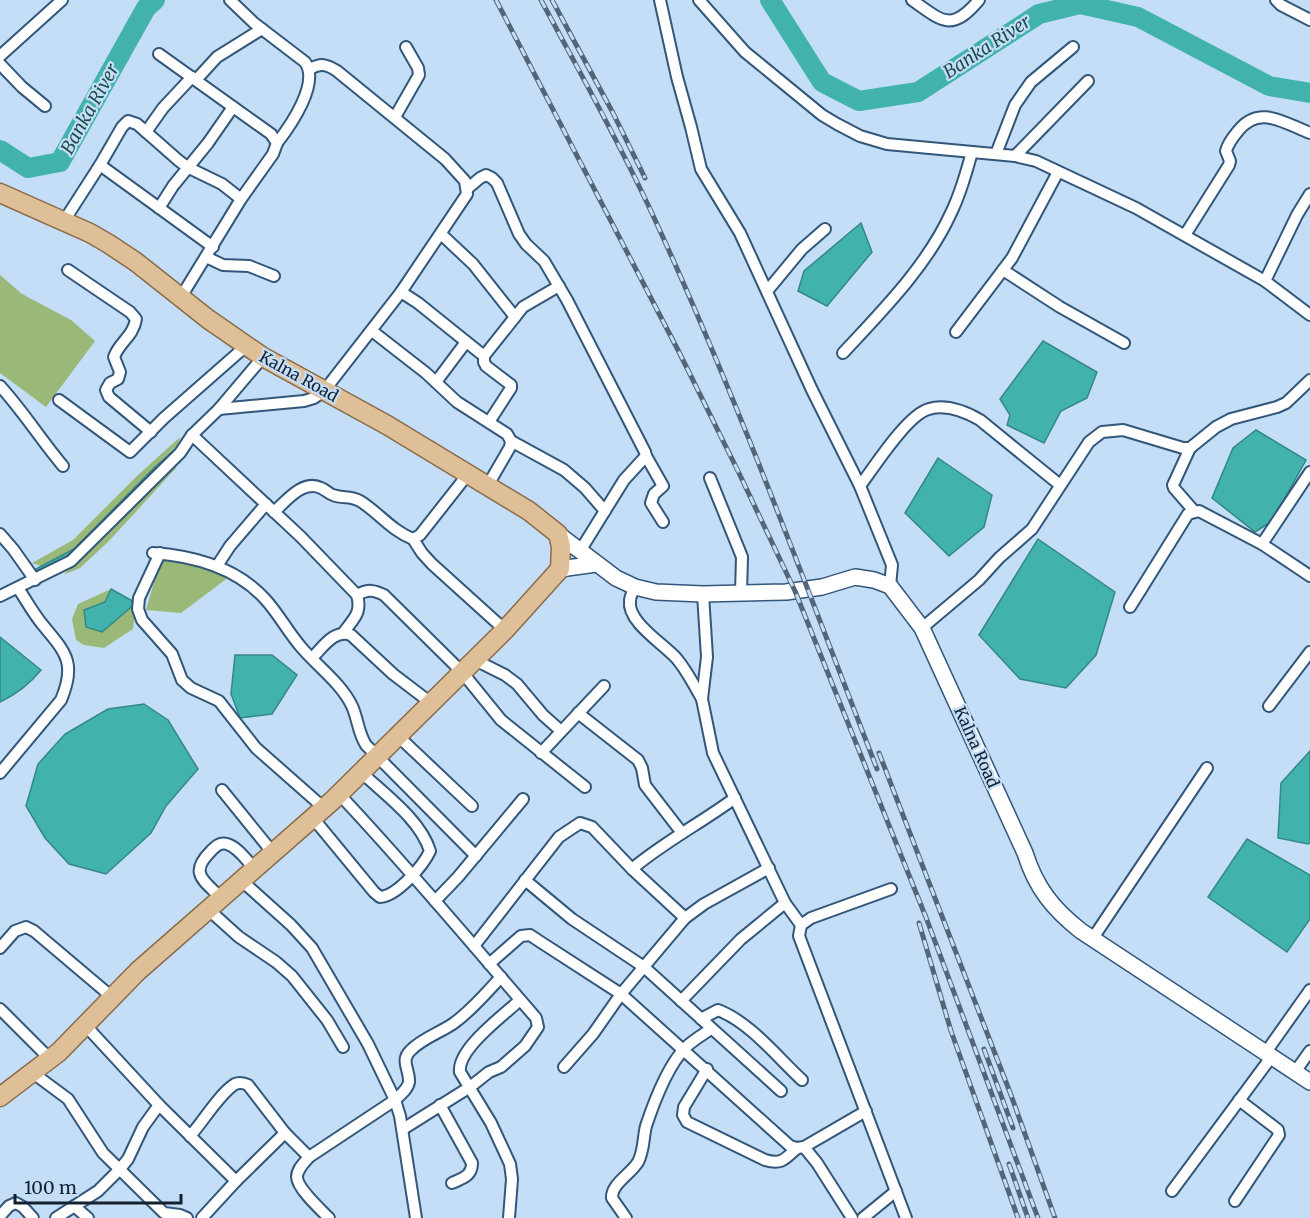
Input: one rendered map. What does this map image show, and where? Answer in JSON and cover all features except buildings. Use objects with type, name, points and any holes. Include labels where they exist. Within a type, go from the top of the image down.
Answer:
[{"type":"main road","name":"Kalna Road","points":[[0,193],[90,232],[136,262],[263,357],[387,425],[488,485],[558,534]]},
{"type":"main road","points":[[0,1097],[50,1059],[86,1026],[138,972],[339,794],[505,630],[560,568],[561,547],[558,534]]},
{"type":"street","points":[[0,57],[62,0]]},
{"type":"street","points":[[181,297],[241,199],[299,112],[310,77],[310,69],[305,62],[262,29],[230,0]]},
{"type":"street","points":[[660,0],[676,77],[701,169],[740,233],[812,390],[860,486],[892,565],[890,586]]},
{"type":"street","points":[[699,0],[745,52],[822,115],[860,136],[887,144],[1015,156],[1036,161],[1136,207],[1265,281],[1310,315]]},
{"type":"street","points":[[912,0],[940,20],[947,21],[957,20],[980,0]]},
{"type":"street","points":[[1276,0],[1310,20]]},
{"type":"street","points":[[146,132],[168,102],[217,57],[262,29]]},
{"type":"street","points":[[395,117],[419,75],[418,68],[406,47]]},
{"type":"street","points":[[996,154],[1015,105],[1031,82],[1073,47]]},
{"type":"street","points":[[159,54],[271,134],[277,143]]},
{"type":"street","points":[[0,64],[22,87],[45,106]]},
{"type":"street","points":[[219,409],[304,401],[324,391],[401,292],[465,198],[467,189],[465,181],[445,159],[395,117],[327,65],[319,64],[310,69]]},
{"type":"street","points":[[1015,156],[1088,81]]},
{"type":"street","points":[[159,208],[233,107]]},
{"type":"street","points":[[1185,235],[1229,165],[1227,145],[1248,120],[1254,117],[1270,117],[1310,134]]},
{"type":"street","points":[[64,221],[122,127],[128,121],[137,124],[187,167],[222,184],[241,199]]},
{"type":"street","points":[[843,353],[886,307],[920,264],[950,216],[961,190],[972,152]]},
{"type":"street","points":[[100,165],[213,247]]},
{"type":"street","points":[[956,332],[1012,258],[1058,172]]},
{"type":"street","points":[[467,189],[486,175],[497,183],[519,234],[544,261],[559,286],[663,486],[654,494],[651,503],[663,522]]},
{"type":"street","points":[[1265,281],[1297,215],[1310,194]]},
{"type":"street","points":[[768,290],[802,249],[825,229]]},
{"type":"street","points":[[441,234],[473,264],[515,317]]},
{"type":"street","points":[[206,257],[223,265],[249,266],[274,276]]},
{"type":"street","points":[[68,270],[130,312],[136,319],[134,330],[117,349],[114,357],[120,372],[118,379],[110,383],[106,390],[109,397],[151,432]]},
{"type":"street","points":[[1003,270],[1060,307],[1124,343]]},
{"type":"street","points":[[489,422],[511,385],[486,366],[483,362],[484,356],[528,303],[559,286]]},
{"type":"street","points":[[401,292],[426,309],[484,356]]},
{"type":"street","points":[[372,331],[436,382],[457,402],[507,434],[511,441],[564,470],[585,488],[605,511]]},
{"type":"street","points":[[436,382],[466,342]]},
{"type":"street","points":[[59,400],[130,452],[164,418],[246,346]]},
{"type":"street","points":[[0,596],[71,561],[180,453],[192,435],[219,409],[263,357]]},
{"type":"street","points":[[1194,511],[1173,485],[1190,448],[1216,427],[1231,419],[1277,407],[1286,402],[1310,380]]},
{"type":"street","points":[[0,386],[19,407],[39,437],[63,466]]},
{"type":"street","points":[[860,486],[908,423],[921,412],[931,408],[960,411],[980,420],[1060,485]]},
{"type":"street","points":[[922,628],[979,580],[999,558],[1032,529],[1089,442],[1102,432],[1123,430],[1183,448],[1190,448]]},
{"type":"street","points":[[192,435],[270,508],[357,595],[360,605],[357,614],[344,632],[336,635],[312,658]]},
{"type":"street","points":[[488,485],[510,447],[511,441]]},
{"type":"street","points":[[579,551],[624,480],[646,456]]},
{"type":"street","points":[[1262,544],[1310,472]]},
{"type":"street","points":[[413,539],[420,535],[468,474]]},
{"type":"street","points":[[710,478],[742,557],[741,593]]},
{"type":"street","points":[[217,566],[230,546],[270,508],[303,488],[314,485],[331,495],[340,498],[349,496],[359,500],[403,535],[413,539],[432,564],[505,630]]},
{"type":"street","points":[[1130,607],[1188,514],[1194,511],[1199,511],[1262,544],[1310,576]]},
{"type":"street","points":[[0,534],[35,580]]},
{"type":"street","name":"Kalna Road","points":[[558,534],[616,578],[635,587],[657,592],[703,594],[786,592],[822,587],[855,577],[874,580],[890,586],[922,628],[984,761],[1038,887],[1072,923],[1310,1082]]},
{"type":"street","points":[[361,772],[409,817],[428,843],[430,851],[413,875],[388,896],[380,897],[374,892],[318,813],[256,747],[219,701],[191,688],[182,680],[172,654],[142,620],[138,609],[139,598],[156,553],[181,555],[208,561],[248,583],[266,599],[283,624],[342,690],[352,706],[360,736],[366,745],[476,856]]},
{"type":"street","points":[[560,568],[596,564]]},
{"type":"street","points":[[635,587],[630,601],[630,610],[636,621],[675,657],[702,699]]},
{"type":"street","points":[[0,773],[61,700],[66,688],[68,660],[18,588]]},
{"type":"street","points":[[357,595],[366,590],[375,590],[384,595],[469,666],[501,720],[585,787]]},
{"type":"street","points":[[703,594],[707,657],[702,699],[713,753],[785,903],[801,925]]},
{"type":"street","points":[[344,632],[351,635],[393,674],[431,703]]},
{"type":"street","points":[[1269,706],[1310,652]]},
{"type":"street","points":[[469,666],[505,675],[517,684],[543,715],[561,731]]},
{"type":"street","points":[[540,753],[604,686]]},
{"type":"street","points":[[578,713],[638,760],[645,784],[682,833]]},
{"type":"street","points":[[398,736],[472,806]]},
{"type":"street","points":[[1093,938],[1207,768]]},
{"type":"street","points":[[222,790],[273,853]]},
{"type":"street","points":[[339,794],[387,844],[501,977],[536,1018],[538,1027],[535,1034],[501,1067],[489,1072],[470,1087],[403,1130]]},
{"type":"street","points":[[632,869],[654,851],[700,824],[735,798]]},
{"type":"street","points":[[435,901],[523,799]]},
{"type":"street","points":[[474,946],[559,837],[580,823],[592,826],[632,869],[685,918]]},
{"type":"street","points":[[255,869],[234,847],[225,843],[216,845],[201,861],[198,869],[216,905],[239,937],[292,976],[327,1020],[343,1047]]},
{"type":"street","points":[[564,1067],[685,918],[704,904],[769,868]]},
{"type":"street","points":[[525,880],[572,919],[644,967],[781,1090]]},
{"type":"street","points":[[242,881],[291,925],[312,948],[368,1044],[395,1100],[403,1130],[416,1218]]},
{"type":"street","points":[[891,890],[811,918],[801,925],[799,936],[906,1218]]},
{"type":"street","points":[[681,1001],[741,939],[785,903]]},
{"type":"street","points":[[0,948],[15,931],[26,927],[34,931],[112,997]]},
{"type":"street","points":[[489,964],[521,936],[530,935],[621,994],[707,1069],[780,1138],[790,1146],[800,1148],[817,1163],[852,1218]]},
{"type":"street","points":[[329,1218],[300,1186],[297,1177],[300,1168],[309,1157],[395,1100],[405,1090],[409,1081],[405,1065],[406,1056],[411,1049],[452,1025],[468,1012],[501,977]]},
{"type":"street","points":[[1172,1191],[1239,1100],[1310,990]]},
{"type":"street","points":[[508,1218],[512,1179],[510,1164],[490,1123],[460,1072],[460,1062],[472,1045],[520,1000]]},
{"type":"street","points":[[0,1009],[50,1059]]},
{"type":"street","points":[[701,1019],[718,1010],[726,1013],[749,1030],[802,1080]]},
{"type":"street","points":[[86,1026],[159,1105],[236,1181]]},
{"type":"street","points":[[620,1216],[611,1195],[641,1155],[645,1130],[661,1087],[684,1049],[711,1029]]},
{"type":"street","points":[[1295,1072],[1310,1051]]},
{"type":"street","points":[[707,1069],[684,1107],[682,1115],[687,1122],[775,1163],[783,1161],[800,1148],[866,1112]]},
{"type":"street","points":[[33,1073],[68,1099],[103,1153],[164,1213],[187,1218]]},
{"type":"street","points":[[190,1136],[213,1106],[234,1084],[242,1082],[249,1085],[285,1133],[309,1157]]},
{"type":"street","points":[[1235,1200],[1279,1135],[1278,1130],[1239,1100]]},
{"type":"street","points":[[56,1218],[98,1191],[119,1170],[128,1159],[143,1127],[159,1105]]},
{"type":"street","points":[[440,1106],[472,1163],[469,1175],[452,1182]]},
{"type":"street","points":[[202,1218],[285,1133]]},
{"type":"street","points":[[863,1218],[896,1191]]},
{"type":"street","points":[[0,1216],[9,1206],[16,1203],[33,1218]]},
{"type":"street","points":[[74,1206],[88,1218]]},
{"type":"shaded area","points":[[861,223],[872,252],[827,306],[798,291],[804,271]]},
{"type":"shaded area","points":[[0,275],[22,294],[71,320],[95,341],[46,407],[0,373]]},
{"type":"shaded area","points":[[1043,341],[1097,372],[1087,398],[1061,411],[1044,443],[1007,425],[1010,415],[1000,399]]},
{"type":"shaded area","points":[[1256,430],[1306,460],[1272,521],[1255,532],[1212,498],[1233,448]]},
{"type":"shaded area","points":[[180,437],[178,444],[74,549],[44,567],[32,563],[73,540]]},
{"type":"shaded area","points":[[183,442],[183,448],[72,558],[42,572],[34,570],[74,549]]},
{"type":"shaded area","points":[[938,458],[992,495],[984,527],[949,556],[905,513]]},
{"type":"shaded area","points":[[174,465],[176,468],[109,541],[80,568],[63,575],[106,536]]},
{"type":"shaded area","points":[[1038,539],[1115,592],[1096,655],[1066,688],[1020,679],[979,635]]},
{"type":"shaded area","points":[[161,558],[203,564],[229,577],[181,613],[146,610]]},
{"type":"shaded area","points":[[111,589],[105,602],[85,610],[102,632],[136,603],[133,629],[104,648],[84,645],[76,640],[72,619],[78,604]]},
{"type":"shaded area","points":[[111,589],[136,603],[102,632],[86,627],[84,610],[105,602]]},
{"type":"shaded area","points":[[0,637],[41,670],[22,689],[0,702]]},
{"type":"shaded area","points":[[235,655],[272,655],[297,675],[272,714],[240,718],[231,694]]},
{"type":"shaded area","points":[[144,704],[168,720],[198,769],[166,806],[151,833],[106,874],[69,864],[45,838],[26,806],[38,764],[65,734],[108,709]]},
{"type":"shaded area","points":[[1310,751],[1310,843],[1308,844],[1278,838],[1281,783]]},
{"type":"shaded area","points":[[1247,839],[1310,875],[1310,919],[1287,952],[1208,897]]},
{"type":"waterway","name":"Banka River","points":[[0,150],[28,168],[60,162],[146,8],[155,0]]},
{"type":"waterway","name":"Banka River","points":[[770,0],[822,82],[859,101],[918,92],[1039,14],[1080,4],[1138,17],[1269,86],[1310,93]]},
{"type":"railway","points":[[496,0],[679,352],[795,591],[927,920],[1038,1218]]},
{"type":"railway","points":[[541,0],[624,156],[681,278],[768,487],[877,769]]},
{"type":"railway","points":[[552,0],[645,178]]},
{"type":"railway","points":[[879,753],[1011,1095],[1055,1218]]},
{"type":"railway","points":[[919,923],[951,1031],[1018,1218]]},
{"type":"railway","points":[[984,1049],[1013,1128]]},
{"type":"railway","points":[[1009,1164],[1028,1218]]}]
